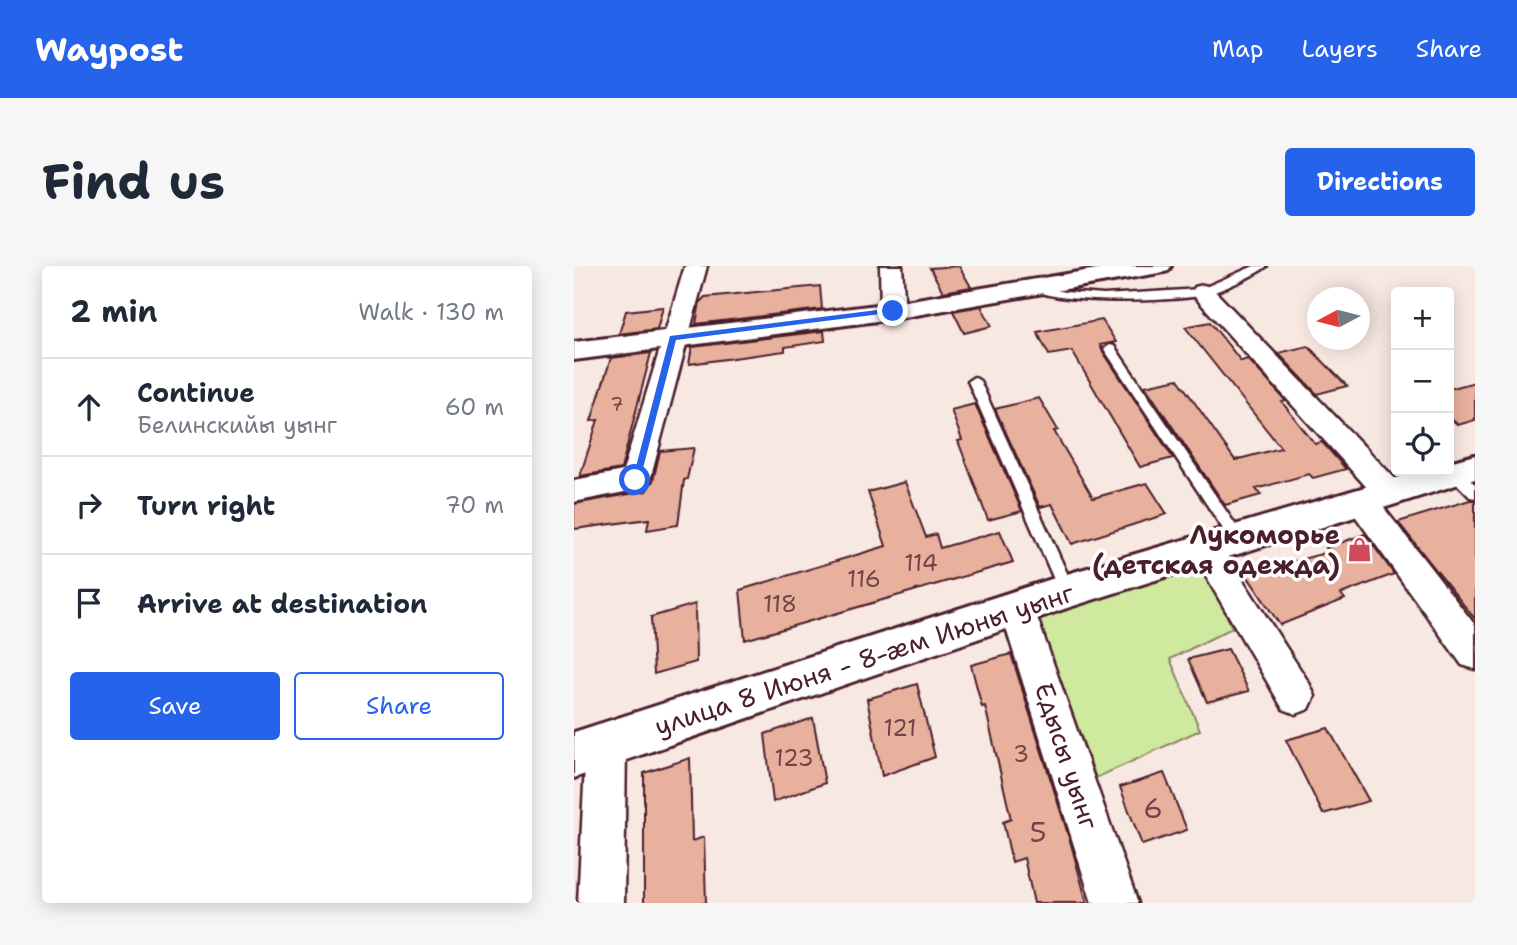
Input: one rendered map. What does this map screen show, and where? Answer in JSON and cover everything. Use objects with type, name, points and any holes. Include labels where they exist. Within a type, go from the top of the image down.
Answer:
[{"type":"main road","points":[[574,351],[893,311],[1034,288],[1113,270],[1159,266]]},
{"type":"main road","name":"улица 8 Июня - 8-ӕм Июны уынг","points":[[590,750],[1067,591],[1377,498],[1468,478]]},
{"type":"street","points":[[574,491],[635,480],[673,338],[696,266]]},
{"type":"street","points":[[891,266],[893,311]]},
{"type":"street","points":[[1203,292],[1377,498],[1475,653]]},
{"type":"street","points":[[1222,544],[1296,696]]},
{"type":"street","name":"Едысы уынг","points":[[1017,608],[1115,903]]},
{"type":"street","points":[[590,750],[601,903]]},
{"type":"lane","points":[[1034,288],[1065,295],[1104,298],[1203,292],[1262,266]]},
{"type":"lane","points":[[1110,349],[1222,544]]},
{"type":"lane","points":[[974,382],[1067,591]]},
{"type":"green space","points":[[1204,562],[1232,628],[1170,659],[1200,730],[1096,778],[1037,614]]},
{"type":"building","points":[[959,266],[971,287],[943,292],[930,268]]},
{"type":"building","points":[[820,286],[822,309],[696,324],[700,302],[705,297]]},
{"type":"building","points":[[981,306],[992,326],[964,333],[953,311]]},
{"type":"building","points":[[663,307],[657,329],[619,334],[626,311]]},
{"type":"building","points":[[1102,320],[1116,342],[1100,345],[1102,350],[1173,458],[1140,467],[1072,351],[1049,355],[1037,332]]},
{"type":"building","points":[[1210,322],[1241,361],[1248,359],[1286,401],[1282,402],[1315,444],[1322,442],[1346,469],[1313,478],[1309,474],[1256,489],[1261,495],[1225,505],[1145,386],[1178,379],[1235,460],[1281,448],[1185,327]]},
{"type":"building","points":[[824,331],[825,341],[785,347],[785,351],[689,364],[692,347]]},
{"type":"building","points":[[1307,346],[1307,350],[1312,350],[1347,386],[1317,394],[1278,353]]},
{"type":"building","points":[[651,353],[621,469],[580,476],[598,420],[591,421],[611,358]]},
{"type":"building","points":[[1475,382],[1475,420],[1458,425],[1454,421],[1454,388]]},
{"type":"building","points":[[1039,398],[1058,430],[1054,431],[1093,498],[1147,483],[1167,514],[1072,544],[1052,504],[1040,507],[995,409]]},
{"type":"building","points":[[975,404],[1022,511],[988,520],[958,441],[962,440],[951,410]]},
{"type":"building","points":[[694,448],[687,479],[684,480],[678,525],[647,530],[649,519],[574,529],[574,504],[646,491],[653,481],[660,451]]},
{"type":"building","points":[[905,482],[926,537],[936,534],[940,548],[1000,531],[1013,562],[745,640],[740,590],[886,546],[868,492]]},
{"type":"building","points":[[1475,500],[1475,619],[1398,522]]},
{"type":"building","points":[[1365,534],[1394,574],[1341,594],[1345,599],[1280,625],[1246,574],[1329,552],[1326,548]]},
{"type":"building","points":[[695,604],[696,662],[654,674],[651,617]]},
{"type":"building","points":[[1228,649],[1249,691],[1207,702],[1188,659]]},
{"type":"building","points":[[1011,654],[1087,903],[1034,903],[1024,858],[1012,862],[1003,822],[1011,819],[985,706],[982,707],[971,665]]},
{"type":"building","points":[[917,684],[935,757],[882,776],[867,699]]},
{"type":"building","points":[[813,718],[825,783],[773,802],[765,734]]},
{"type":"building","points":[[1328,728],[1369,801],[1323,814],[1286,740]]},
{"type":"building","points":[[690,758],[692,841],[704,837],[706,903],[644,903],[644,773]]},
{"type":"building","points":[[1164,773],[1187,830],[1142,845],[1120,787]]},
{"type":"place","name":"Лукоморье (детская одежда)","points":[[1360,549]]},
{"type":"route","points":[[635,480],[673,338],[893,311]]}]
